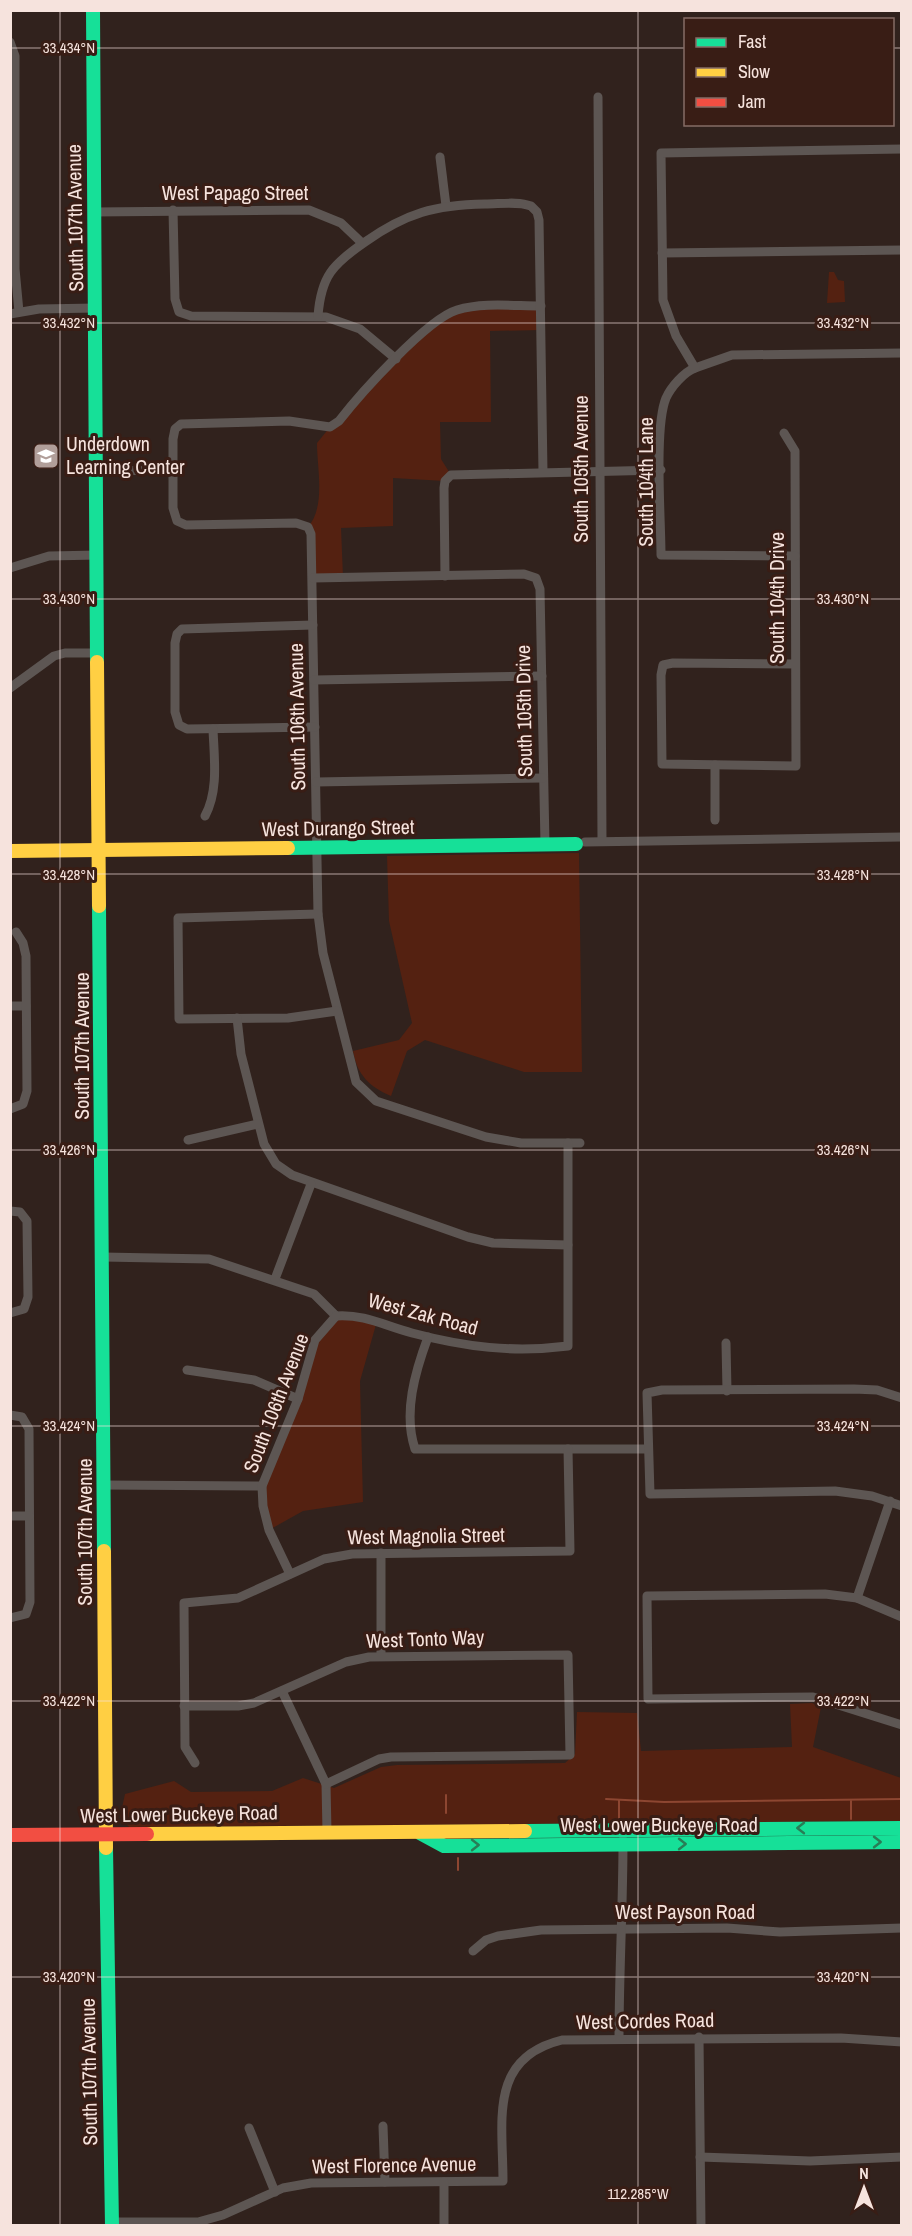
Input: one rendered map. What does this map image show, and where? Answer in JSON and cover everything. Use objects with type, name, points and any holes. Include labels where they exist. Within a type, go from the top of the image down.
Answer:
[{"type":"main road","name":"South 107th Avenue","points":[[93,10],[106,1834],[112,2224]]},
{"type":"main road","name":"West Durango Street","points":[[12,851],[100,852],[581,843]]},
{"type":"main road","name":"West Lower Buckeye Road","points":[[10,1835],[420,1833],[440,1829],[902,1827]]},
{"type":"main road","name":"West Lower Buckeye Road","points":[[420,1833],[444,1846],[902,1842]]},
{"type":"street","points":[[11,42],[15,56],[13,140],[15,313],[96,308]]},
{"type":"street","name":"South 105th Avenue","points":[[598,98],[602,841]]},
{"type":"street","points":[[902,149],[661,153],[663,300],[676,336],[694,368],[732,356],[902,353]]},
{"type":"street","points":[[440,157],[446,206]]},
{"type":"street","points":[[318,316],[322,288],[328,274],[338,261],[362,243],[407,216],[446,206],[522,204],[535,208],[539,220],[543,472]]},
{"type":"street","points":[[173,210],[175,299],[179,312],[191,316],[318,316],[343,321],[360,329],[396,359]]},
{"type":"street","name":"West Papago Street","points":[[94,212],[309,210],[341,224],[362,243]]},
{"type":"street","points":[[662,253],[902,250]]},
{"type":"street","points":[[98,471],[173,470],[173,438],[178,426],[191,422],[289,421],[330,427],[339,421],[428,326],[456,310],[474,306],[541,306]]},
{"type":"street","name":"South 104th Lane","points":[[694,368],[678,381],[667,397],[661,420],[661,555],[795,556]]},
{"type":"street","name":"South 104th Drive","points":[[715,765],[796,766],[795,451],[784,433]]},
{"type":"street","name":"South 106th Avenue","points":[[173,470],[173,508],[177,521],[190,525],[296,523],[308,527],[312,538],[318,914],[323,953],[356,1082],[376,1101],[486,1137],[521,1143],[568,1143]]},
{"type":"street","points":[[313,578],[445,576],[444,488],[448,477],[459,473],[661,470]]},
{"type":"street","points":[[10,568],[49,556],[98,555]]},
{"type":"street","name":"South 105th Drive","points":[[445,576],[524,574],[536,578],[540,589],[545,845]]},
{"type":"street","points":[[313,625],[191,627],[179,631],[175,643],[175,712],[179,725],[187,729],[315,727]]},
{"type":"street","points":[[10,688],[60,654],[99,653]]},
{"type":"street","points":[[715,820],[715,765],[662,764],[661,675],[663,665],[673,663],[795,664]]},
{"type":"street","points":[[314,680],[542,676]]},
{"type":"street","points":[[205,816],[212,802],[214,785],[213,729]]},
{"type":"street","points":[[316,782],[543,778]]},
{"type":"street","name":"West Durango Street","points":[[581,843],[902,837]]},
{"type":"street","points":[[318,914],[178,918],[179,1019],[300,1018],[337,1011]]},
{"type":"street","points":[[10,1109],[23,1104],[27,1091],[25,950],[16,932]]},
{"type":"street","points":[[10,1006],[26,1006]]},
{"type":"street","points":[[237,1018],[241,1054],[258,1124],[268,1152],[276,1164],[311,1184],[481,1241],[568,1245],[568,1143],[580,1143]]},
{"type":"street","points":[[188,1140],[258,1124]]},
{"type":"street","points":[[275,1279],[311,1184]]},
{"type":"street","points":[[10,1211],[24,1215],[28,1225],[28,1301],[24,1309],[10,1313]]},
{"type":"street","name":"West Zak Road","points":[[336,1316],[356,1314],[428,1338],[478,1348],[507,1350],[568,1346],[568,1245]]},
{"type":"street","points":[[103,1257],[209,1259],[275,1279],[314,1294],[336,1316]]},
{"type":"street","name":"South 106th Avenue","points":[[290,1574],[269,1530],[263,1506],[262,1486],[298,1399],[315,1340],[336,1316]]},
{"type":"street","points":[[428,1338],[414,1381],[411,1436],[415,1449],[647,1449]]},
{"type":"street","points":[[726,1343],[727,1391]]},
{"type":"street","points":[[187,1370],[254,1380],[298,1399]]},
{"type":"street","points":[[902,1398],[877,1390],[854,1389],[662,1390],[647,1393],[650,1494],[835,1491],[854,1492],[902,1506]]},
{"type":"street","points":[[10,1415],[26,1421],[29,1434],[30,1602],[26,1614],[10,1618]]},
{"type":"street","name":"West Magnolia Street","points":[[184,1706],[184,1603],[238,1598],[336,1556],[381,1553],[570,1551],[568,1449]]},
{"type":"street","points":[[104,1485],[262,1486]]},
{"type":"street","points":[[857,1598],[890,1501]]},
{"type":"street","points":[[10,1516],[29,1516]]},
{"type":"street","points":[[381,1553],[381,1655]]},
{"type":"street","points":[[902,1617],[857,1598],[825,1594],[647,1596],[648,1698],[813,1697],[902,1725]]},
{"type":"street","name":"West Tonto Way","points":[[184,1706],[238,1706],[254,1702],[346,1662],[381,1655],[568,1655],[570,1755],[391,1757],[379,1759],[326,1784]]},
{"type":"street","points":[[282,1691],[326,1784],[327,1832]]},
{"type":"street","points":[[184,1706],[185,1747],[195,1763]]},
{"type":"street","points":[[619,2039],[620,1930],[624,1898],[623,1828]]},
{"type":"street","name":"West Payson Road","points":[[473,1951],[486,1940],[541,1930],[727,1928],[780,1932],[902,1928]]},
{"type":"street","points":[[699,2037],[701,2226]]},
{"type":"street","name":"West Cordes Road","points":[[503,2181],[506,2083],[523,2057],[538,2047],[562,2040],[699,2037],[841,2038],[902,2042]]},
{"type":"street","points":[[383,2126],[384,2182]]},
{"type":"street","points":[[249,2128],[274,2192]]},
{"type":"street","points":[[700,2157],[810,2161],[902,2157]]},
{"type":"street","name":"West Florence Avenue","points":[[112,2224],[198,2224],[274,2192],[312,2183],[503,2181]]},
{"type":"street","points":[[444,2182],[444,2226]]},
{"type":"shaded area","points":[[829,272],[834,272],[838,280],[844,281],[845,302],[827,303]]},
{"type":"shaded area","points":[[541,306],[541,330],[490,331],[491,422],[440,422],[441,459],[451,475],[445,481],[393,478],[393,526],[341,528],[343,577],[313,578],[308,527],[314,518],[319,498],[317,443],[330,427],[423,331],[456,310]]},
{"type":"shaded area","points":[[579,853],[582,1072],[524,1072],[425,1040],[407,1051],[391,1096],[371,1084],[361,1073],[353,1051],[399,1040],[412,1023],[389,921],[387,856]]},
{"type":"shaded area","points":[[336,1316],[377,1321],[360,1381],[363,1502],[303,1511],[269,1530],[262,1486],[315,1340]]},
{"type":"shaded area","points":[[812,1703],[821,1707],[813,1747],[901,1778],[901,1821],[129,1827],[120,1817],[125,1794],[174,1781],[191,1792],[272,1791],[303,1778],[334,1788],[381,1767],[397,1765],[565,1763],[575,1754],[577,1712],[637,1713],[641,1751],[792,1747],[790,1704]]},
{"type":"waterway","points":[[446,1795],[446,1813]]},
{"type":"waterway","points":[[606,1799],[664,1802],[902,1799]]},
{"type":"waterway","points":[[619,1800],[619,1821]]},
{"type":"waterway","points":[[851,1801],[851,1819]]},
{"type":"waterway","points":[[458,1858],[458,1870]]},
{"type":"traffic: fast","points":[[93,10],[97,662]]},
{"type":"traffic: fast","points":[[288,848],[576,844]]},
{"type":"traffic: fast","points":[[99,906],[104,1551]]},
{"type":"traffic: fast","points":[[525,1831],[902,1828]]},
{"type":"traffic: fast","points":[[420,1833],[444,1846],[902,1842]]},
{"type":"traffic: fast","points":[[106,1848],[112,2226]]},
{"type":"traffic: slow","points":[[97,662],[99,906]]},
{"type":"traffic: slow","points":[[10,851],[288,848]]},
{"type":"traffic: slow","points":[[104,1551],[106,1848]]},
{"type":"traffic: slow","points":[[147,1834],[525,1831]]},
{"type":"traffic: jam","points":[[10,1835],[147,1834]]},
{"type":"place","name":"Underdown Learning Center","points":[[46,456]]}]
